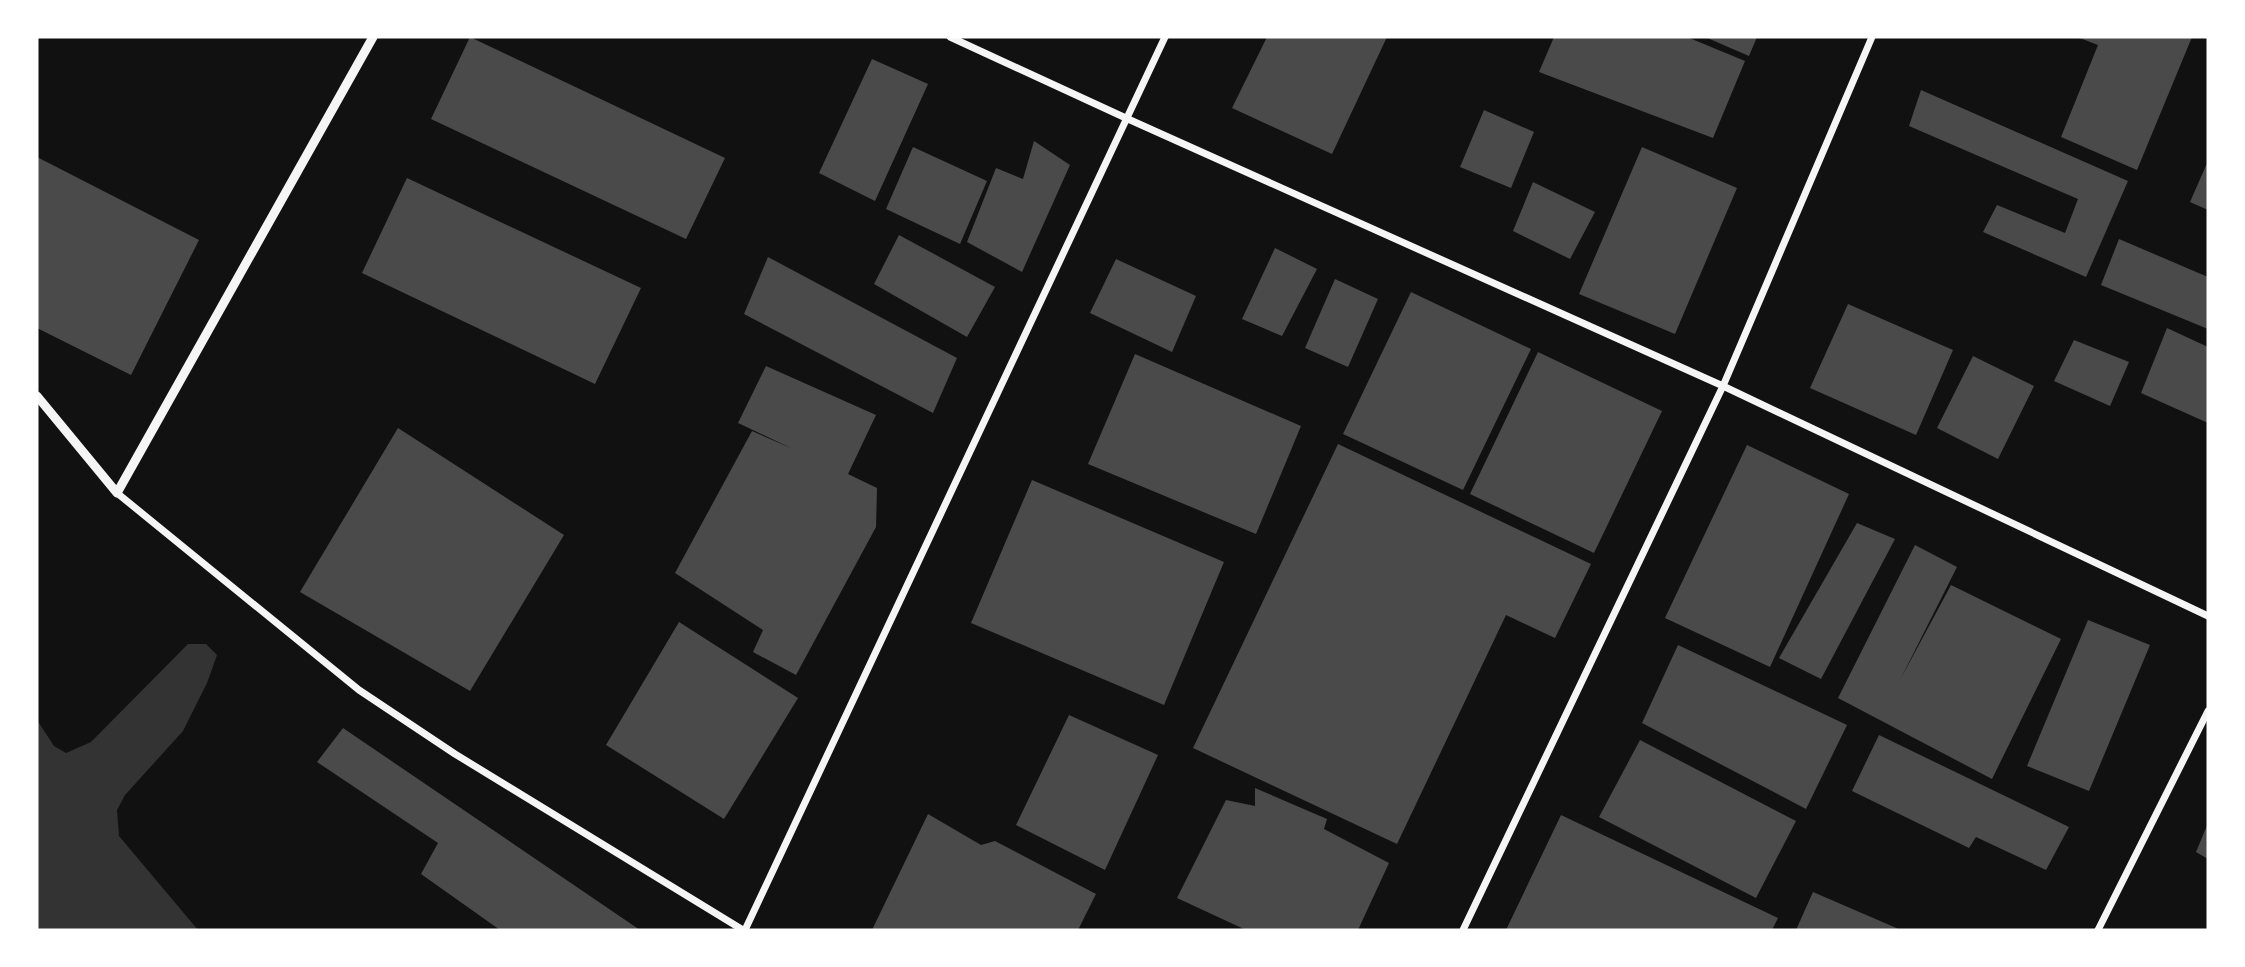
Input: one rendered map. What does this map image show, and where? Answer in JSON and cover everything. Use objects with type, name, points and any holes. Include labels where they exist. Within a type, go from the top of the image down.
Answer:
[{"type":"street","points":[[117,493],[373,37]]},
{"type":"street","points":[[950,37],[1723,386],[2208,616]]},
{"type":"street","points":[[37,396],[117,493],[359,690],[455,754],[744,930],[1166,37]]},
{"type":"street","points":[[1463,930],[1723,386],[1872,37]]},
{"type":"street","points":[[2098,930],[2208,711]]},
{"type":"shaded area","points":[[188,644],[206,644],[217,655],[207,683],[183,731],[125,795],[117,810],[119,836],[198,930],[37,930],[37,720],[54,746],[66,753],[91,742]]},
{"type":"building","points":[[470,37],[725,158],[686,239],[431,119]]},
{"type":"building","points":[[1267,37],[1387,37],[1332,154],[1232,108]]},
{"type":"building","points":[[1554,37],[1687,37],[1745,61],[1713,138],[1539,72]]},
{"type":"building","points":[[1705,37],[1757,37],[1749,56]]},
{"type":"building","points":[[2077,37],[2192,37],[2137,170],[2061,137],[2098,45]]},
{"type":"building","points":[[872,59],[928,84],[875,201],[819,173]]},
{"type":"building","points":[[1921,90],[2128,181],[2086,277],[1983,232],[1997,205],[2065,233],[2078,199],[1909,126]]},
{"type":"building","points":[[1484,110],[1534,132],[1511,188],[1460,167]]},
{"type":"building","points":[[1034,141],[1070,165],[1022,272],[967,242],[996,168],[1023,179]]},
{"type":"building","points":[[913,147],[987,181],[960,244],[886,209]]},
{"type":"building","points":[[1642,147],[1737,188],[1675,334],[1579,294]]},
{"type":"building","points":[[37,157],[199,240],[131,375],[37,328]]},
{"type":"building","points":[[2208,161],[2208,210],[2190,202]]},
{"type":"building","points":[[407,178],[641,288],[595,384],[362,273]]},
{"type":"building","points":[[1533,182],[1595,212],[1570,259],[1513,231]]},
{"type":"building","points":[[899,235],[995,287],[967,337],[874,284]]},
{"type":"building","points":[[2119,239],[2208,277],[2208,329],[2101,285]]},
{"type":"building","points":[[1275,248],[1317,269],[1282,336],[1242,319]]},
{"type":"building","points":[[768,257],[957,358],[933,413],[744,314]]},
{"type":"building","points":[[1116,259],[1196,296],[1172,352],[1090,313]]},
{"type":"building","points":[[1335,279],[1378,299],[1348,367],[1305,348]]},
{"type":"building","points":[[1411,292],[1531,349],[1463,490],[1343,434]]},
{"type":"building","points":[[1848,304],[1953,350],[1916,435],[1810,388]]},
{"type":"building","points":[[2167,328],[2208,347],[2208,423],[2141,393]]},
{"type":"building","points":[[2074,340],[2129,362],[2110,406],[2054,381]]},
{"type":"building","points":[[1538,352],[1662,411],[1594,553],[1470,494]]},
{"type":"building","points":[[1135,354],[1301,426],[1256,534],[1088,464]]},
{"type":"building","points":[[1973,356],[2034,386],[1998,459],[1937,428]]},
{"type":"building","points":[[766,366],[876,415],[848,474],[877,488],[876,527],[796,675],[753,652],[763,630],[675,573],[752,431],[793,449],[738,423]]},
{"type":"building","points":[[398,428],[564,535],[470,691],[300,592]]},
{"type":"building","points":[[1338,444],[1591,564],[1555,638],[1506,615],[1397,844],[1193,748]]},
{"type":"building","points":[[1747,445],[1849,494],[1770,667],[1665,618]]},
{"type":"building","points":[[1032,480],[1224,562],[1164,705],[971,623]]},
{"type":"building","points":[[1857,523],[1895,539],[1821,679],[1779,658]]},
{"type":"building","points":[[1915,545],[1957,567],[1900,680],[1951,585],[2061,639],[1992,779],[1838,698]]},
{"type":"building","points":[[2088,620],[2150,645],[2089,791],[2027,766]]},
{"type":"building","points":[[679,622],[798,698],[724,819],[606,745]]},
{"type":"building","points":[[1678,645],[1847,725],[1806,809],[1642,723]]},
{"type":"building","points":[[1069,715],[1158,755],[1105,870],[1016,825]]},
{"type":"building","points":[[343,728],[640,930],[500,930],[421,874],[438,843],[317,762]]},
{"type":"building","points":[[1879,735],[2069,827],[2046,870],[1976,837],[1969,848],[1852,791]]},
{"type":"building","points":[[1640,740],[1796,821],[1756,898],[1599,817]]},
{"type":"building","points":[[1255,788],[1327,819],[1324,829],[1389,863],[1358,930],[1246,930],[1177,898],[1226,800],[1255,806]]},
{"type":"building","points":[[928,814],[981,845],[995,841],[1096,894],[1078,930],[872,930]]},
{"type":"building","points":[[1561,815],[1778,918],[1772,930],[1506,930]]},
{"type":"building","points":[[2208,823],[2208,859],[2196,852]]},
{"type":"building","points":[[1813,892],[1901,930],[1796,930]]}]
